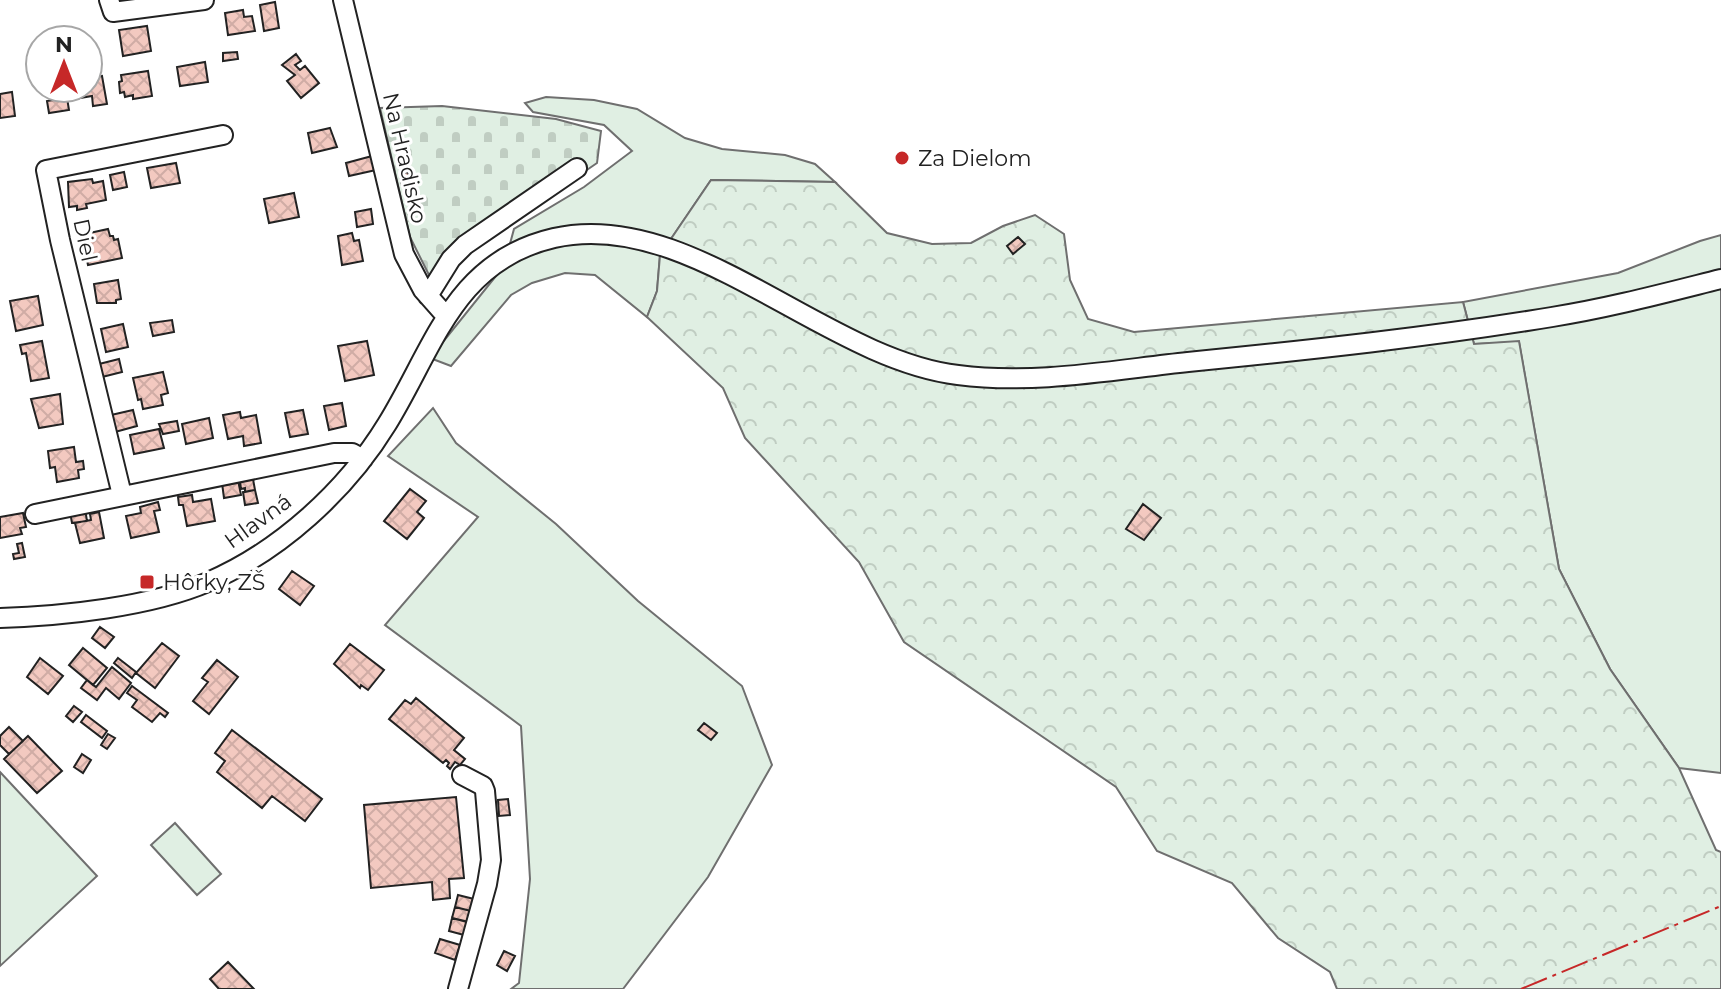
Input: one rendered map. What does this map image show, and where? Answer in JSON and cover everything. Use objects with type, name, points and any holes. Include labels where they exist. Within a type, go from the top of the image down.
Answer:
[{"type":"street","points":[[109,0],[113,12],[204,0]]},
{"type":"street","name":"Na Hradisko","points":[[343,0],[404,254],[428,296],[446,316]]},
{"type":"street","name":"Diel","points":[[122,495],[46,170],[223,135]]},
{"type":"street","points":[[428,296],[451,259],[465,245],[577,168]]},
{"type":"street","name":"Hlavná","points":[[0,618],[95,609],[184,591],[249,560],[306,518],[363,459],[387,424],[446,316],[463,292],[504,257],[528,246],[576,234],[634,238],[670,247],[829,328],[918,367],[954,375],[1017,380],[1302,350],[1554,317],[1721,279]]},
{"type":"street","points":[[35,514],[334,453],[352,453],[363,459]]},
{"type":"street","points":[[458,989],[491,860],[485,791],[483,786],[462,775]]},
{"type":"green space","points":[[546,97],[594,100],[637,109],[685,138],[722,149],[785,155],[815,164],[835,182],[711,180],[660,255],[657,291],[647,317],[595,275],[565,273],[532,283],[511,295],[451,366],[430,358],[504,266],[514,229],[584,187],[632,151],[604,125],[533,112],[525,103]]},
{"type":"green space","points":[[442,106],[556,119],[601,131],[597,163],[462,256],[434,285],[410,237],[380,108]]},
{"type":"green space","points":[[711,180],[835,182],[887,233],[932,244],[971,243],[1003,226],[1035,215],[1064,234],[1070,280],[1088,319],[1134,332],[1463,302],[1474,344],[1519,341],[1559,569],[1610,669],[1679,768],[1716,850],[1721,852],[1721,989],[1337,989],[1330,972],[1278,938],[1232,883],[1157,851],[1116,787],[904,642],[859,562],[745,438],[723,388],[647,317],[657,291],[660,255]]},
{"type":"green space","points":[[1721,235],[1721,773],[1679,768],[1610,669],[1559,569],[1519,342],[1474,344],[1463,302],[1618,273]]},
{"type":"green space","points":[[433,408],[456,443],[556,524],[638,601],[742,686],[772,765],[708,877],[623,989],[511,989],[519,983],[530,879],[521,726],[385,625],[478,517],[388,456]]},
{"type":"green space","points":[[0,772],[97,876],[0,966]]},
{"type":"green space","points":[[175,823],[221,874],[197,895],[151,845]]},
{"type":"building","points":[[275,2],[279,28],[264,31],[260,5]]},
{"type":"building","points":[[243,10],[244,17],[252,16],[255,31],[228,35],[225,13]]},
{"type":"building","points":[[147,26],[151,51],[123,56],[119,30]]},
{"type":"building","points":[[237,52],[238,59],[223,61],[223,53]]},
{"type":"building","points":[[296,54],[301,61],[295,65],[300,70],[305,66],[319,83],[301,98],[287,81],[295,75],[282,65]]},
{"type":"building","points":[[205,62],[208,82],[180,86],[177,67]]},
{"type":"building","points":[[148,71],[152,96],[133,99],[133,95],[125,97],[124,92],[120,93],[121,75]]},
{"type":"building","points":[[12,92],[15,116],[0,118],[0,94]]},
{"type":"building","points":[[48,104],[68,104],[69,110],[49,113]]},
{"type":"building","points":[[330,128],[337,147],[312,153],[308,133]]},
{"type":"building","points":[[372,156],[376,170],[349,176],[346,163]]},
{"type":"building","points":[[176,163],[180,183],[151,188],[147,168]]},
{"type":"building","points":[[124,172],[127,187],[113,190],[110,175]]},
{"type":"building","points":[[408,172],[411,184],[402,186],[400,174]]},
{"type":"building","points":[[92,179],[93,183],[103,181],[106,200],[86,204],[87,208],[77,210],[77,206],[69,207],[68,182]]},
{"type":"building","points":[[294,193],[299,217],[269,223],[264,199]]},
{"type":"building","points":[[371,209],[373,224],[357,227],[355,212]]},
{"type":"building","points":[[108,229],[114,240],[118,239],[122,258],[88,265],[83,242],[87,241],[85,234]]},
{"type":"building","points":[[352,233],[354,241],[359,240],[363,261],[342,265],[338,236]]},
{"type":"building","points":[[1018,237],[1025,244],[1013,254],[1007,246]]},
{"type":"building","points":[[118,280],[121,299],[116,303],[97,303],[94,284]]},
{"type":"building","points":[[38,296],[43,325],[16,331],[10,301]]},
{"type":"building","points":[[172,320],[174,332],[153,336],[150,323]]},
{"type":"building","points":[[123,324],[128,347],[106,352],[101,329]]},
{"type":"building","points":[[42,341],[49,378],[31,381],[26,353],[22,354],[20,345]]},
{"type":"building","points":[[367,341],[374,375],[345,381],[338,346]]},
{"type":"building","points":[[119,359],[122,372],[102,377],[99,364]]},
{"type":"building","points":[[163,372],[168,393],[161,395],[163,405],[143,409],[133,378]]},
{"type":"building","points":[[60,394],[63,424],[39,428],[31,399]]},
{"type":"building","points":[[342,403],[346,426],[329,430],[324,406]]},
{"type":"building","points":[[133,410],[137,426],[115,432],[111,415]]},
{"type":"building","points":[[303,410],[308,434],[290,437],[285,413]]},
{"type":"building","points":[[240,412],[241,418],[256,415],[261,443],[244,446],[243,436],[228,439],[223,415]]},
{"type":"building","points":[[209,418],[213,438],[186,444],[182,424]]},
{"type":"building","points":[[177,421],[179,431],[163,434],[159,424]]},
{"type":"building","points":[[159,429],[164,448],[134,454],[130,435]]},
{"type":"building","points":[[74,447],[76,462],[83,461],[84,469],[78,470],[79,478],[57,482],[55,467],[50,468],[48,451]]},
{"type":"building","points":[[253,479],[255,490],[245,492],[245,488],[241,489],[240,481]]},
{"type":"building","points":[[238,480],[241,495],[224,498],[222,483]]},
{"type":"building","points":[[410,489],[426,501],[417,512],[424,518],[407,539],[384,521]]},
{"type":"building","points":[[255,490],[258,503],[245,505],[243,492]]},
{"type":"building","points":[[192,495],[193,502],[211,499],[215,521],[187,526],[183,505],[179,505],[178,497]]},
{"type":"building","points":[[158,502],[160,510],[154,511],[159,532],[131,538],[126,516],[141,513],[140,507]]},
{"type":"building","points":[[1143,504],[1161,518],[1144,540],[1126,529]]},
{"type":"building","points":[[85,509],[87,521],[72,523],[70,512]]},
{"type":"building","points":[[99,512],[104,538],[80,543],[75,523],[91,520],[90,514]]},
{"type":"building","points":[[23,513],[26,527],[20,528],[22,534],[0,538],[0,517]]},
{"type":"building","points":[[22,543],[25,557],[14,559],[13,554],[19,553],[17,544]]},
{"type":"building","points":[[292,571],[314,586],[300,605],[279,589]]},
{"type":"building","points":[[100,627],[114,637],[105,648],[92,638]]},
{"type":"building","points":[[162,643],[179,656],[155,688],[136,673]]},
{"type":"building","points":[[350,644],[384,670],[368,690],[361,685],[360,688],[334,664]]},
{"type":"building","points":[[83,648],[107,668],[93,685],[69,665]]},
{"type":"building","points":[[40,658],[63,676],[48,694],[27,677]]},
{"type":"building","points":[[118,658],[136,672],[132,678],[114,663]]},
{"type":"building","points":[[217,660],[238,677],[209,714],[193,701],[208,682],[202,678]]},
{"type":"building","points":[[112,667],[131,683],[119,699],[106,688],[97,700],[81,688],[87,680],[96,687]]},
{"type":"building","points":[[132,686],[168,713],[165,717],[160,713],[152,722],[132,707],[137,700],[127,693]]},
{"type":"building","points":[[416,698],[464,738],[454,750],[465,759],[460,765],[455,762],[450,769],[446,760],[443,763],[389,719],[405,700],[411,704]]},
{"type":"building","points":[[74,706],[82,712],[73,722],[66,716]]},
{"type":"building","points":[[86,715],[107,731],[102,738],[81,722]]},
{"type":"building","points":[[704,723],[717,733],[711,740],[698,730]]},
{"type":"building","points":[[9,727],[23,741],[9,754],[0,745],[0,736]]},
{"type":"building","points":[[232,730],[322,799],[305,821],[272,796],[262,808],[217,772],[225,761],[215,753]]},
{"type":"building","points":[[108,734],[115,738],[107,749],[101,745]]},
{"type":"building","points":[[28,736],[62,771],[37,793],[4,759]]},
{"type":"building","points":[[82,754],[91,760],[83,773],[74,767]]},
{"type":"building","points":[[456,797],[464,878],[449,879],[450,898],[433,900],[432,882],[371,888],[364,805]]},
{"type":"building","points":[[508,799],[510,815],[499,816],[498,800]]},
{"type":"building","points":[[458,895],[474,899],[471,911],[455,907]]},
{"type":"building","points":[[455,907],[471,911],[469,922],[452,918]]},
{"type":"building","points":[[452,918],[467,922],[464,935],[449,931]]},
{"type":"building","points":[[440,939],[460,945],[455,960],[435,953]]},
{"type":"building","points":[[504,951],[515,956],[507,971],[497,965]]},
{"type":"building","points":[[228,962],[254,989],[219,989],[210,979]]},
{"type":"power","points":[[1521,989],[1721,906]]},
{"type":"place","name":"Za Dielom","points":[[902,158]]},
{"type":"place","name":"Hôrky, ZŠ","points":[[147,582]]}]
